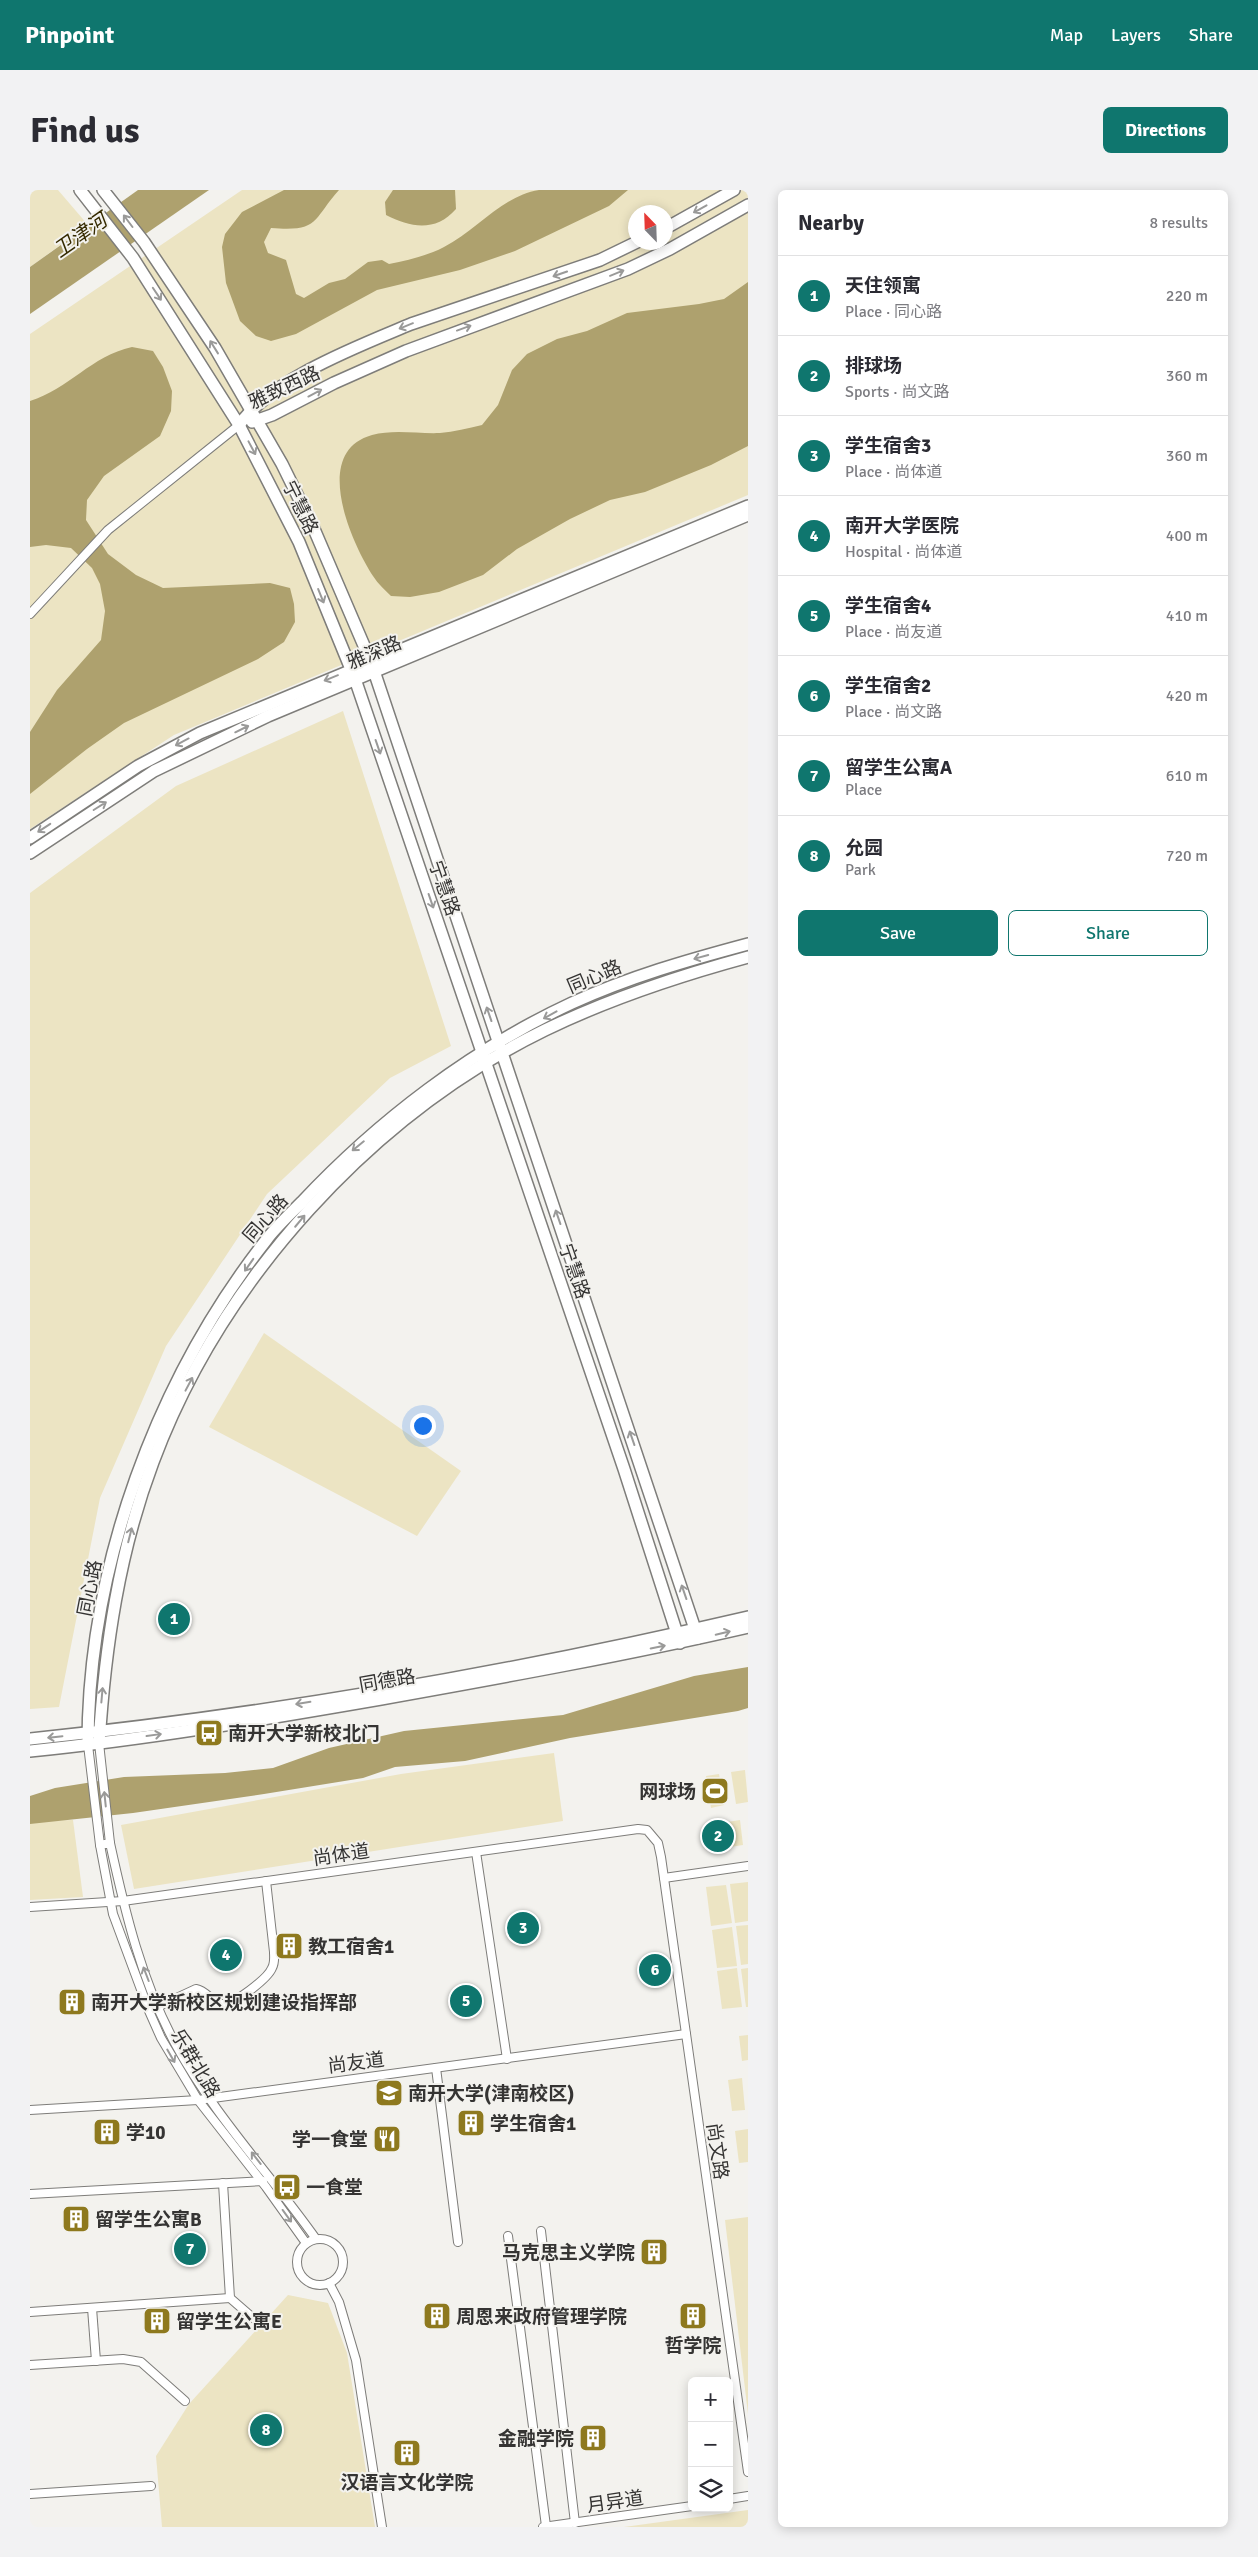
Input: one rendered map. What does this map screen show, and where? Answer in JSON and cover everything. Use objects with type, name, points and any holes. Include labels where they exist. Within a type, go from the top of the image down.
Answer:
[{"type":"main road","name":"宁慧路","points":[[80,190],[130,254],[228,406],[250,418],[282,464],[314,529],[372,666],[697,1634]]},
{"type":"main road","name":"宁慧路","points":[[103,190],[144,242],[239,389],[353,675],[485,1058],[679,1638]]},
{"type":"main road","points":[[673,224],[734,190]]},
{"type":"main road","name":"雅致西路","points":[[250,418],[272,416],[334,383],[406,350],[628,269],[670,249],[748,205]]},
{"type":"main road","name":"雅致西路","points":[[250,418],[273,392],[345,353],[412,324],[600,260],[628,246]]},
{"type":"main road","points":[[239,389],[256,398],[273,392]]},
{"type":"main road","name":"雅深路","points":[[30,853],[154,771],[372,666],[748,506]]},
{"type":"main road","name":"雅深路","points":[[372,666],[748,515]]},
{"type":"main road","name":"雅深路","points":[[30,838],[138,766],[200,733],[353,675]]},
{"type":"main road","name":"同心路","points":[[94,1738],[96,1643],[114,1551],[143,1461],[169,1396],[196,1345],[268,1238],[343,1158],[412,1102],[570,1004],[622,982],[671,965],[748,944]]},
{"type":"main road","name":"同心路","points":[[501,1048],[642,988],[748,957]]},
{"type":"main road","name":"同德路","points":[[697,1634],[748,1617]]},
{"type":"main road","name":"同德路","points":[[30,1751],[94,1738],[697,1634],[748,1627]]},
{"type":"main road","name":"同德路","points":[[30,1739],[94,1738]]},
{"type":"street","points":[[30,614],[108,530],[250,418]]},
{"type":"street","name":"乐群北路","points":[[94,1738],[103,1776],[110,1843],[122,1901],[133,1938],[175,2044],[209,2098],[316,2239]]},
{"type":"street","name":"乐群北路","points":[[94,1738],[92,1778],[100,1845],[111,1902],[128,1959],[149,2011],[161,2038],[198,2100],[306,2243]]},
{"type":"street","name":"尚体道","points":[[30,1906],[122,1901],[638,1829],[648,1830],[654,1835]]},
{"type":"street","name":"尚文路","points":[[654,1835],[662,1858],[748,2472]]},
{"type":"street","points":[[100,1845],[110,1843]]},
{"type":"street","points":[[476,1852],[507,2059]]},
{"type":"street","points":[[664,1878],[748,1866]]},
{"type":"street","points":[[149,2011],[196,1989],[203,1990],[218,2003],[225,2005],[238,2000],[269,1973],[274,1962],[274,1952],[266,1881]]},
{"type":"street","name":"尚友道","points":[[30,2110],[198,2100],[686,2034]]},
{"type":"street","points":[[436,2068],[458,2242]]},
{"type":"street","points":[[30,2194],[273,2180]]},
{"type":"street","points":[[223,2183],[230,2298]]},
{"type":"street","points":[[541,2231],[575,2522]]},
{"type":"street","points":[[508,2236],[546,2526]]},
{"type":"street","points":[[316,2239],[330,2241],[336,2245],[343,2257],[342,2270],[339,2276],[329,2284],[316,2285],[310,2283],[300,2274],[298,2268],[298,2254],[306,2243],[316,2239]]},
{"type":"street","points":[[329,2284],[338,2302],[356,2360],[382,2527]]},
{"type":"street","points":[[30,2312],[230,2298],[253,2318]]},
{"type":"street","points":[[92,2308],[96,2361]]},
{"type":"street","points":[[30,2365],[123,2359],[141,2362],[185,2401]]},
{"type":"street","points":[[30,2494],[151,2486]]},
{"type":"street","points":[[733,2498],[748,2496]]},
{"type":"street","name":"月异道","points":[[542,2527],[688,2507]]},
{"type":"shaded area","points":[[30,190],[58,190],[88,225],[30,267]]},
{"type":"shaded area","points":[[242,190],[748,190],[748,495],[174,735],[30,829],[30,334]]},
{"type":"shaded area","points":[[343,711],[451,1046],[390,1078],[267,1194],[166,1346],[100,1498],[59,1707],[30,1709],[30,893],[176,786]]},
{"type":"shaded area","points":[[264,1333],[461,1471],[417,1536],[209,1427]]},
{"type":"shaded area","points":[[554,1753],[563,1821],[134,1889],[121,1825],[401,1774]]},
{"type":"shaded area","name":"网球场","points":[[745,1770],[748,1802],[736,1804],[731,1772]]},
{"type":"shaded area","name":"网球场","points":[[719,1774],[724,1805],[711,1808],[706,1776]]},
{"type":"shaded area","points":[[73,1820],[83,1897],[30,1900],[30,1821]]},
{"type":"shaded area","points":[[740,1820],[743,1845],[730,1847],[727,1822]]},
{"type":"shaded area","points":[[722,1823],[725,1848],[713,1850],[710,1825]]},
{"type":"shaded area","points":[[748,1882],[748,1921],[735,1923],[730,1884]]},
{"type":"shaded area","points":[[726,1885],[732,1923],[711,1926],[706,1887]]},
{"type":"shaded area","points":[[748,1925],[748,1964],[741,1965],[736,1926]]},
{"type":"shaded area","points":[[732,1927],[737,1966],[717,1968],[712,1930]]},
{"type":"shaded area","points":[[737,1968],[742,2007],[722,2009],[717,1971]]},
{"type":"shaded area","points":[[748,1968],[748,2007],[746,2007],[741,1969]]},
{"type":"shaded area","points":[[748,2035],[748,2060],[742,2061],[739,2036]]},
{"type":"shaded area","points":[[742,2078],[745,2110],[732,2111],[728,2080]]},
{"type":"shaded area","points":[[748,2129],[748,2162],[739,2163],[735,2131]]},
{"type":"shaded area","points":[[748,2217],[748,2414],[725,2220]]},
{"type":"shaded area","points":[[288,2295],[328,2303],[347,2353],[375,2527],[162,2527],[156,2456],[189,2404]]},
{"type":"shaded area","points":[[748,2510],[748,2527],[624,2527]]},
{"type":"water","name":"卫津河","points":[[138,190],[209,190],[30,314],[30,267]]},
{"type":"water","points":[[284,190],[339,190],[313,222],[298,228],[271,228],[264,242],[268,253],[286,260],[296,294],[304,298],[329,283],[345,279],[368,262],[382,260],[389,264],[438,250],[456,240],[501,206],[526,193],[539,190],[628,190],[609,206],[515,251],[460,270],[377,290],[296,334],[271,341],[256,336],[240,321],[226,283],[222,247],[225,234],[242,212]]},
{"type":"water","points":[[393,190],[455,190],[456,209],[440,221],[432,224],[423,226],[405,223],[386,215],[385,202]]},
{"type":"water","points":[[748,282],[748,446],[711,465],[645,492],[610,500],[570,519],[517,549],[483,575],[439,592],[410,597],[391,596],[377,582],[355,542],[341,499],[340,478],[343,459],[354,445],[372,435],[380,433],[440,433],[482,425],[498,405],[512,370],[527,354],[557,339],[587,331],[627,313],[724,299]]},
{"type":"water","points":[[132,347],[153,351],[163,367],[172,391],[171,411],[160,436],[104,476],[87,500],[86,520],[108,554],[136,575],[163,588],[270,583],[290,588],[294,604],[295,622],[284,642],[258,659],[124,723],[87,749],[30,794],[30,732],[57,690],[101,640],[105,611],[100,584],[92,568],[71,548],[46,545],[30,547],[30,401],[57,389],[92,365],[117,351]]},
{"type":"water","points":[[748,1667],[748,1708],[738,1711],[570,1738],[465,1761],[395,1767],[363,1778],[264,1794],[133,1813],[30,1824],[30,1796],[55,1788],[124,1777],[225,1773],[273,1768],[329,1748],[404,1731],[563,1715],[694,1676]]},
{"type":"place","name":"天住领寓","points":[[174,1619]]},
{"type":"place","name":"南开大学新校北门","points":[[209,1733]]},
{"type":"place","name":"网球场","points":[[715,1791]]},
{"type":"place","name":"排球场","points":[[718,1836]]},
{"type":"place","name":"学生宿舍3","points":[[523,1928]]},
{"type":"place","name":"教工宿舍1","points":[[289,1946]]},
{"type":"place","name":"南开大学医院","points":[[226,1955]]},
{"type":"place","name":"学生宿舍2","points":[[655,1970]]},
{"type":"place","name":"学生宿舍4","points":[[466,2001]]},
{"type":"place","name":"南开大学新校区规划建设指挥部","points":[[72,2002]]},
{"type":"place","name":"南开大学(津南校区)","points":[[389,2093]]},
{"type":"place","name":"学生宿舍1","points":[[471,2123]]},
{"type":"place","name":"学10","points":[[107,2132]]},
{"type":"place","name":"学一食堂","points":[[387,2139]]},
{"type":"place","name":"一食堂","points":[[287,2187]]},
{"type":"place","name":"留学生公寓B","points":[[76,2219]]},
{"type":"place","name":"留学生公寓A","points":[[190,2249]]},
{"type":"place","name":"马克思主义学院","points":[[654,2252]]},
{"type":"place","name":"周恩来政府管理学院","points":[[437,2316]]},
{"type":"place","name":"哲学院","points":[[693,2316]]},
{"type":"place","name":"留学生公寓E","points":[[157,2321]]},
{"type":"place","name":"允园","points":[[266,2430]]},
{"type":"place","name":"金融学院","points":[[593,2438]]},
{"type":"place","name":"汉语言文化学院","points":[[407,2453]]}]
